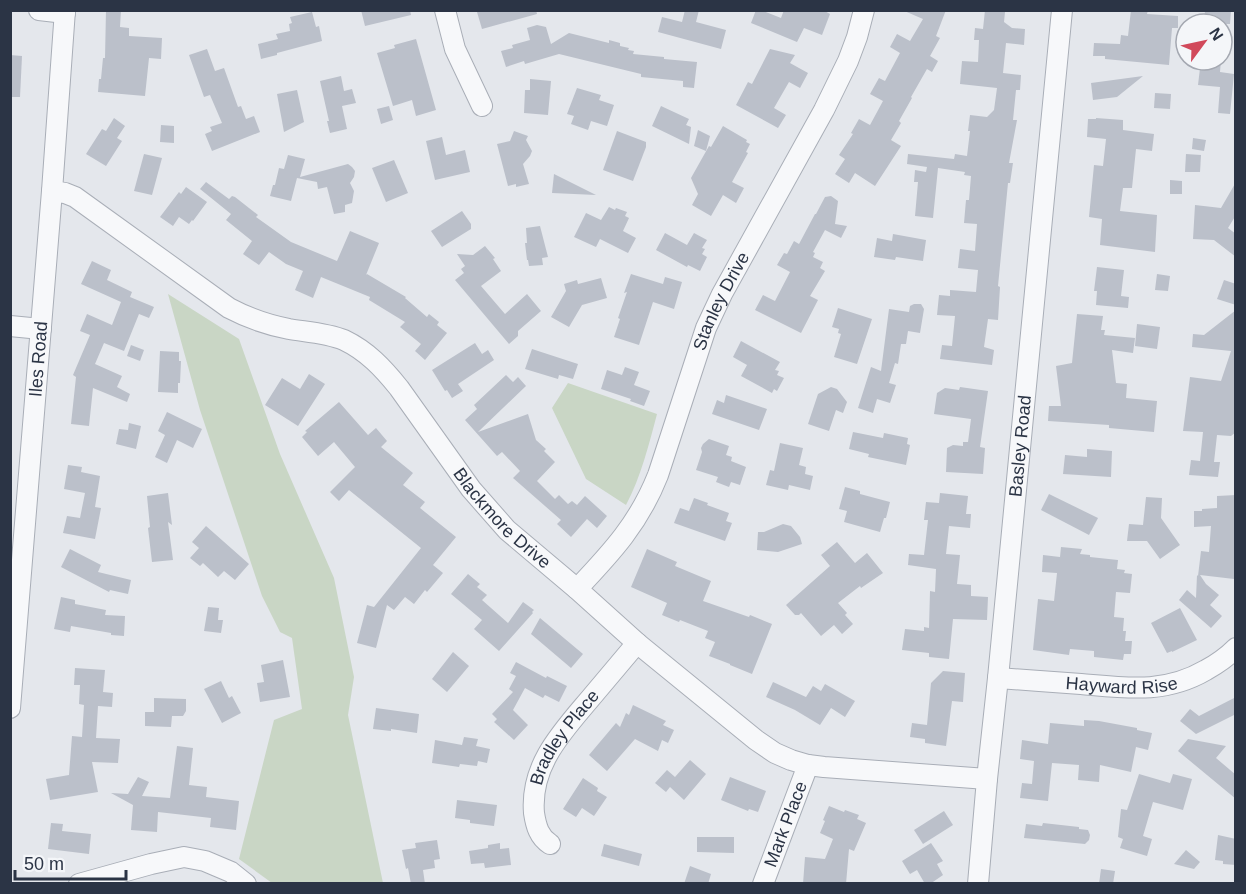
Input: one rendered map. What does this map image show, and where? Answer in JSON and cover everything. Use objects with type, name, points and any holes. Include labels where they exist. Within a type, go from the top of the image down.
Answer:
[{"type":"street","points":[[39,10],[65,12]]},
{"type":"street","points":[[445,10],[455,49],[482,106]]},
{"type":"street","name":"Stanley Drive","points":[[577,589],[629,531],[651,494],[710,320],[722,294],[824,110],[848,61],[864,10]]},
{"type":"street","name":"Basley Road","points":[[978,884],[1062,10]]},
{"type":"street","name":"Iles Road","points":[[10,708],[65,12]]},
{"type":"street","name":"Blackmore Drive","points":[[52,191],[75,197],[229,308],[253,320],[270,325],[343,340],[372,357],[399,388],[471,489],[507,530],[637,643],[775,753],[808,765],[824,767],[987,779]]},
{"type":"street","points":[[10,326],[41,328]]},
{"type":"street","name":"Bradley Place","points":[[550,844],[545,841],[538,829],[534,807],[535,790],[545,757],[566,728],[637,643]]},
{"type":"street","name":"Hayward Rise","points":[[998,678],[1131,688],[1173,685],[1193,678],[1228,656],[1236,648]]},
{"type":"street","name":"Mark Place","points":[[763,884],[808,765]]},
{"type":"street","points":[[80,884],[184,857],[205,861],[231,872],[246,884]]},
{"type":"green space","points":[[168,294],[239,339],[280,454],[334,578],[354,677],[348,715],[383,883],[272,883],[239,859],[274,720],[302,709],[292,638],[280,632],[262,596],[200,410]]},
{"type":"green space","points":[[568,383],[657,414],[648,449],[626,505],[586,479],[552,408]]},
{"type":"building","points":[[106,10],[121,10],[120,27],[129,28],[129,36],[162,38],[161,59],[149,58],[145,96],[98,92],[103,58],[105,58]]},
{"type":"building","points":[[361,10],[410,10],[411,15],[365,26]]},
{"type":"building","points":[[536,10],[537,14],[482,29],[477,12]]},
{"type":"building","points":[[685,10],[699,10],[696,22],[726,30],[721,49],[658,32],[662,17],[682,22]]},
{"type":"building","points":[[756,10],[781,18],[784,10],[823,10],[830,14],[822,35],[804,28],[797,42],[751,23]]},
{"type":"building","points":[[902,10],[946,10],[936,36],[940,38],[930,56],[938,61],[932,72],[927,69],[911,97],[899,121],[901,123],[891,140],[901,146],[875,186],[855,173],[849,183],[835,174],[845,159],[839,155],[853,134],[851,133],[859,119],[870,125],[883,101],[870,94],[879,78],[885,81],[900,53],[890,47],[897,34],[910,41],[923,19]]},
{"type":"building","points":[[985,10],[1005,12],[1004,22],[1012,28],[1025,29],[1024,45],[1006,43],[1003,73],[1021,75],[1020,90],[1016,90],[1013,120],[1017,120],[1009,163],[1013,163],[1010,183],[1008,183],[998,286],[1000,287],[998,320],[988,319],[984,347],[994,350],[992,365],[940,359],[942,345],[952,346],[955,316],[937,315],[939,295],[950,296],[950,290],[976,292],[978,270],[958,268],[960,249],[975,251],[977,224],[964,223],[971,176],[964,175],[965,172],[938,168],[933,218],[915,216],[918,182],[914,182],[915,170],[926,172],[927,167],[907,164],[908,154],[954,159],[955,154],[967,156],[970,115],[987,117],[994,110],[997,88],[960,84],[962,61],[978,62],[979,40],[974,40],[975,28],[983,29]]},
{"type":"building","points":[[1131,10],[1148,10],[1147,14],[1174,16],[1169,65],[1093,56],[1094,43],[1120,44],[1121,35],[1128,36]]},
{"type":"building","points":[[1205,10],[1231,10],[1231,12],[1205,12]]},
{"type":"building","points":[[312,12],[316,27],[319,26],[322,41],[261,59],[258,44],[278,39],[276,34],[290,31],[289,24],[292,23],[290,17]]},
{"type":"building","points":[[537,25],[546,27],[551,44],[569,33],[609,43],[609,40],[620,43],[620,46],[634,51],[633,54],[697,62],[694,88],[683,87],[683,81],[641,77],[641,74],[559,54],[506,67],[501,51],[530,40],[527,28]]},
{"type":"building","points":[[416,39],[436,110],[416,116],[412,100],[393,106],[377,53]]},
{"type":"building","points":[[207,49],[215,71],[224,68],[238,107],[241,106],[246,119],[254,116],[260,132],[212,151],[205,134],[212,131],[210,127],[222,123],[210,95],[204,97],[189,55]]},
{"type":"building","points":[[770,49],[795,55],[790,63],[808,73],[800,88],[789,82],[774,108],[786,115],[778,128],[736,105],[748,82],[752,84]]},
{"type":"building","points":[[10,55],[22,56],[20,97],[10,97]]},
{"type":"building","points":[[1200,72],[1234,74],[1230,114],[1218,113],[1220,87],[1198,85]]},
{"type":"building","points":[[341,76],[344,91],[352,89],[356,103],[342,106],[347,129],[330,133],[320,81]]},
{"type":"building","points":[[1143,76],[1117,97],[1093,100],[1091,83]]},
{"type":"building","points":[[530,79],[551,81],[548,115],[524,113],[525,90],[530,90]]},
{"type":"building","points":[[577,88],[601,95],[599,100],[614,105],[607,126],[591,121],[588,130],[571,124],[574,116],[567,114]]},
{"type":"building","points":[[297,90],[304,122],[284,132],[277,94]]},
{"type":"building","points":[[1155,93],[1171,94],[1170,109],[1154,108]]},
{"type":"building","points":[[389,106],[393,120],[381,124],[377,109]]},
{"type":"building","points":[[661,106],[689,119],[686,125],[691,127],[689,144],[652,126]]},
{"type":"building","points":[[114,118],[125,126],[117,138],[122,141],[106,166],[86,154],[102,129],[106,131]]},
{"type":"building","points":[[1088,119],[1123,120],[1123,130],[1154,134],[1152,151],[1136,149],[1132,188],[1123,188],[1120,211],[1157,215],[1155,252],[1100,245],[1102,219],[1089,217],[1094,165],[1103,166],[1106,139],[1087,137]]},
{"type":"building","points":[[161,125],[174,126],[174,143],[160,142]]},
{"type":"building","points":[[723,126],[750,144],[746,152],[748,153],[732,182],[744,188],[736,203],[723,195],[711,216],[692,205],[698,194],[691,178]]},
{"type":"building","points":[[698,130],[710,136],[706,151],[694,146]]},
{"type":"building","points":[[514,131],[528,136],[526,140],[532,151],[523,164],[529,184],[516,187],[516,184],[508,186],[497,144],[510,141]]},
{"type":"building","points":[[617,131],[646,142],[633,181],[603,170]]},
{"type":"building","points":[[442,137],[446,155],[465,150],[470,172],[435,180],[426,141]]},
{"type":"building","points":[[1193,138],[1206,140],[1204,151],[1192,149]]},
{"type":"building","points":[[144,154],[162,158],[152,195],[134,191]]},
{"type":"building","points":[[1186,154],[1201,155],[1200,172],[1185,172]]},
{"type":"building","points":[[288,155],[305,159],[300,177],[348,164],[352,167],[355,171],[350,183],[354,191],[352,203],[345,205],[345,212],[334,214],[327,187],[318,189],[317,182],[297,178],[291,201],[270,196],[279,168],[284,169]]},
{"type":"building","points":[[394,160],[408,193],[386,202],[372,168]]},
{"type":"building","points":[[554,174],[596,195],[552,193]]},
{"type":"building","points":[[1170,180],[1182,181],[1182,194],[1170,194]]},
{"type":"building","points":[[206,182],[229,199],[232,196],[235,197],[258,215],[256,217],[291,242],[337,261],[350,231],[379,243],[366,275],[406,297],[427,317],[429,314],[439,322],[437,325],[447,333],[425,360],[415,351],[421,344],[400,327],[405,322],[369,300],[370,297],[321,277],[313,298],[295,290],[303,271],[286,264],[269,252],[259,265],[243,254],[252,241],[226,220],[231,214],[200,189]]},
{"type":"building","points":[[1236,182],[1236,215],[1228,228],[1236,234],[1236,257],[1214,240],[1193,239],[1195,205],[1221,208]]},
{"type":"building","points":[[186,187],[207,202],[189,224],[179,217],[173,226],[160,217],[179,192],[181,194]]},
{"type":"building","points":[[831,196],[838,201],[835,224],[847,226],[841,238],[825,230],[813,252],[815,253],[813,257],[823,262],[820,268],[825,271],[810,296],[818,300],[801,333],[755,310],[763,295],[775,301],[790,272],[777,265],[784,253],[787,254],[794,241],[799,244],[825,197]]},
{"type":"building","points":[[609,207],[627,212],[625,216],[629,218],[623,231],[636,238],[628,253],[600,239],[596,247],[574,237],[586,213],[601,220]]},
{"type":"building","points":[[462,211],[471,224],[471,229],[442,247],[431,231]]},
{"type":"building","points":[[540,226],[548,257],[542,258],[543,265],[529,266],[525,243],[527,243],[526,228]]},
{"type":"building","points":[[665,233],[687,245],[694,233],[707,240],[702,248],[705,249],[702,254],[707,257],[700,271],[688,265],[687,267],[656,250]]},
{"type":"building","points":[[893,234],[926,240],[923,261],[874,257],[877,238],[892,241]]},
{"type":"building","points":[[485,246],[495,258],[493,259],[501,271],[481,286],[505,314],[527,294],[541,311],[518,331],[518,336],[509,344],[455,280],[464,273],[461,269],[465,266],[457,254],[473,255]]},
{"type":"building","points":[[92,261],[111,270],[107,280],[132,292],[130,297],[154,307],[149,318],[139,314],[124,351],[104,343],[95,364],[122,376],[117,387],[130,394],[127,402],[93,388],[89,426],[71,424],[76,377],[73,375],[90,335],[80,331],[87,314],[112,325],[121,302],[81,284]]},
{"type":"building","points":[[1097,267],[1124,270],[1121,296],[1129,297],[1128,308],[1096,305],[1097,291],[1094,291]]},
{"type":"building","points":[[631,274],[663,284],[665,277],[682,282],[674,309],[653,302],[639,345],[614,337],[627,292],[624,293]]},
{"type":"building","points":[[1157,274],[1170,276],[1168,291],[1155,290]]},
{"type":"building","points":[[601,278],[607,298],[582,305],[569,327],[551,317],[566,291],[564,284],[577,280],[578,284]]},
{"type":"building","points":[[1224,280],[1236,284],[1236,305],[1217,299]]},
{"type":"building","points":[[921,304],[924,309],[920,333],[908,331],[906,344],[901,344],[898,364],[895,363],[889,383],[896,385],[890,403],[877,399],[873,413],[858,408],[871,367],[881,371],[889,309],[909,312],[910,306]]},
{"type":"building","points":[[838,308],[872,319],[857,364],[834,357],[841,334],[838,333],[839,329],[832,327]]},
{"type":"building","points":[[1236,310],[1236,432],[1231,436],[1217,435],[1214,462],[1220,462],[1218,477],[1189,475],[1191,460],[1200,461],[1203,432],[1183,431],[1190,377],[1221,381],[1231,351],[1192,347],[1193,334],[1204,335]]},
{"type":"building","points":[[1077,314],[1103,316],[1101,330],[1105,330],[1104,335],[1135,338],[1133,353],[1112,350],[1116,383],[1127,384],[1126,398],[1157,401],[1154,432],[1109,428],[1109,425],[1048,421],[1049,406],[1061,406],[1056,366],[1072,363]]},
{"type":"building","points":[[1137,324],[1160,327],[1157,349],[1135,346]]},
{"type":"building","points":[[741,341],[780,362],[775,370],[779,371],[777,375],[784,378],[777,391],[774,389],[772,393],[741,376],[747,365],[733,357]]},
{"type":"building","points":[[475,343],[482,354],[488,350],[494,360],[458,384],[463,391],[452,398],[432,370]]},
{"type":"building","points":[[131,345],[144,350],[140,361],[127,356]]},
{"type":"building","points":[[532,349],[578,364],[573,379],[559,375],[558,379],[525,369]]},
{"type":"building","points":[[160,351],[179,352],[179,361],[181,361],[178,393],[158,392]]},
{"type":"building","points":[[625,367],[639,372],[634,385],[650,391],[644,406],[601,389],[607,370],[622,375]]},
{"type":"building","points":[[309,374],[325,384],[298,426],[265,405],[282,378],[300,389]]},
{"type":"building","points":[[506,375],[513,382],[518,377],[526,386],[478,432],[528,414],[536,440],[555,462],[537,481],[555,499],[559,495],[568,504],[572,501],[577,505],[585,496],[607,516],[597,528],[587,519],[571,537],[557,524],[561,520],[513,478],[520,471],[502,452],[497,456],[465,420],[477,409],[474,405]]},
{"type":"building","points":[[831,387],[837,389],[847,402],[843,413],[836,410],[829,431],[808,424],[818,394]]},
{"type":"building","points":[[960,387],[988,391],[980,447],[985,448],[983,474],[946,472],[947,448],[953,445],[963,446],[963,442],[968,442],[971,419],[934,414],[937,393],[945,388],[959,390]]},
{"type":"building","points":[[726,395],[767,409],[759,430],[712,414],[717,400],[724,403]]},
{"type":"building","points":[[339,402],[368,435],[376,428],[387,441],[381,447],[413,473],[403,485],[425,502],[420,508],[456,537],[433,565],[443,573],[427,592],[425,590],[414,604],[405,597],[394,610],[387,605],[376,648],[357,643],[367,605],[374,607],[421,548],[349,490],[339,501],[330,492],[355,467],[334,442],[318,456],[302,437],[307,432],[305,431]]},
{"type":"building","points":[[167,412],[202,429],[193,448],[177,440],[167,463],[155,457],[165,435],[158,431]]},
{"type":"building","points":[[129,423],[141,426],[136,449],[116,444],[119,429],[128,430]]},
{"type":"building","points":[[853,432],[883,438],[884,433],[908,438],[907,444],[910,445],[906,465],[868,457],[869,454],[849,449]]},
{"type":"building","points":[[709,439],[729,446],[726,455],[732,457],[731,461],[746,467],[740,485],[731,482],[729,487],[716,482],[718,477],[696,470],[702,452],[701,448]]},
{"type":"building","points":[[780,443],[803,448],[799,465],[806,467],[805,474],[813,476],[810,490],[789,485],[788,490],[766,485],[770,470],[774,471]]},
{"type":"building","points":[[1087,449],[1112,451],[1111,477],[1063,474],[1065,455],[1087,457]]},
{"type":"building","points":[[68,465],[82,467],[81,472],[100,476],[95,507],[101,508],[95,539],[63,533],[67,516],[80,518],[85,493],[64,489]]},
{"type":"building","points":[[845,487],[860,491],[860,494],[890,502],[880,532],[844,522],[847,511],[839,509]]},
{"type":"building","points":[[168,493],[172,525],[168,522],[173,560],[152,562],[147,496]]},
{"type":"building","points":[[940,493],[968,496],[966,514],[971,514],[970,528],[949,526],[946,554],[960,555],[957,584],[971,585],[971,596],[988,597],[987,620],[953,619],[949,659],[929,657],[929,653],[902,650],[905,629],[924,631],[924,627],[929,628],[930,591],[935,592],[936,569],[908,565],[909,554],[924,555],[928,520],[924,520],[926,502],[939,503]]},
{"type":"building","points":[[1049,494],[1098,518],[1089,535],[1041,510]]},
{"type":"building","points":[[1236,495],[1234,579],[1200,575],[1206,584],[1219,595],[1210,605],[1222,616],[1211,628],[1179,600],[1187,590],[1196,598],[1201,551],[1209,552],[1211,526],[1194,527],[1194,511],[1217,508],[1217,496]]},
{"type":"building","points":[[1146,497],[1162,498],[1161,518],[1180,545],[1160,559],[1147,541],[1127,541],[1129,524],[1143,525]]},
{"type":"building","points":[[694,498],[729,513],[726,521],[732,523],[725,541],[674,523],[680,508],[689,511]]},
{"type":"building","points":[[783,524],[791,526],[800,537],[802,544],[778,552],[757,550],[758,532],[764,532]]},
{"type":"building","points":[[206,526],[249,564],[235,580],[224,571],[218,577],[203,563],[200,566],[190,558],[199,548],[192,542]]},
{"type":"building","points":[[837,542],[855,563],[867,553],[883,573],[861,588],[860,586],[838,603],[853,624],[842,634],[834,625],[821,636],[801,613],[795,615],[786,605],[830,566],[821,555]]},
{"type":"building","points":[[1061,547],[1082,549],[1080,554],[1090,555],[1090,557],[1118,560],[1117,569],[1132,574],[1130,593],[1116,592],[1114,617],[1124,618],[1125,641],[1132,641],[1131,654],[1124,654],[1123,660],[1094,657],[1094,651],[1070,649],[1069,655],[1033,650],[1038,599],[1054,601],[1057,573],[1042,572],[1043,555],[1060,557]]},
{"type":"building","points":[[70,549],[101,565],[98,572],[131,580],[128,594],[110,590],[109,592],[61,567]]},
{"type":"building","points":[[647,549],[677,562],[675,566],[711,581],[703,601],[772,624],[752,674],[709,656],[715,642],[705,638],[708,631],[662,615],[667,603],[631,587]]},
{"type":"building","points":[[468,574],[480,584],[477,587],[487,595],[482,600],[508,623],[523,602],[534,610],[499,651],[474,629],[482,620],[451,594]]},
{"type":"building","points":[[61,597],[75,600],[75,604],[106,610],[105,615],[125,616],[124,636],[71,626],[70,632],[54,629]]},
{"type":"building","points":[[208,607],[219,608],[218,620],[223,620],[221,633],[204,631]]},
{"type":"building","points":[[1180,608],[1197,640],[1167,653],[1151,623]]},
{"type":"building","points":[[540,618],[583,654],[571,668],[531,634]]},
{"type":"building","points":[[453,652],[469,666],[447,692],[432,679]]},
{"type":"building","points":[[283,660],[290,697],[260,702],[257,683],[264,682],[261,665]]},
{"type":"building","points":[[516,662],[567,686],[559,702],[545,695],[543,698],[525,688],[513,710],[528,725],[514,740],[494,722],[497,719],[492,714],[513,692],[509,689],[516,676],[510,673]]},
{"type":"building","points":[[75,668],[105,670],[103,692],[113,693],[112,707],[98,706],[96,738],[120,739],[118,763],[92,762],[98,792],[50,800],[46,779],[69,775],[72,736],[82,737],[84,705],[79,704],[80,685],[74,685]]},
{"type":"building","points":[[943,671],[965,673],[963,702],[952,701],[946,746],[925,743],[925,739],[910,737],[912,723],[927,725],[931,683]]},
{"type":"building","points":[[221,681],[229,698],[232,696],[241,713],[222,723],[204,689]]},
{"type":"building","points":[[773,682],[806,697],[813,686],[821,691],[825,684],[855,701],[845,717],[831,708],[820,725],[795,710],[766,697]]},
{"type":"building","points":[[1236,697],[1236,714],[1196,734],[1180,721],[1190,709],[1199,716]]},
{"type":"building","points":[[154,698],[186,699],[186,711],[183,716],[172,716],[171,727],[145,726],[145,712],[154,712]]},
{"type":"building","points":[[633,705],[666,721],[663,725],[674,730],[668,743],[662,740],[658,751],[635,739],[607,771],[589,755],[616,723],[620,727],[626,713],[629,715]]},
{"type":"building","points":[[376,708],[419,714],[417,733],[373,729]]},
{"type":"building","points":[[1084,720],[1137,728],[1137,730],[1152,733],[1148,750],[1136,747],[1131,772],[1100,765],[1099,782],[1078,780],[1079,765],[1052,763],[1048,801],[1020,798],[1022,783],[1032,784],[1034,761],[1020,759],[1022,740],[1048,744],[1050,723],[1084,726]]},
{"type":"building","points":[[464,737],[478,739],[476,746],[490,749],[487,763],[478,761],[477,766],[460,764],[459,767],[432,763],[435,740],[462,745]]},
{"type":"building","points":[[1188,739],[1226,746],[1216,758],[1236,775],[1236,799],[1178,751]]},
{"type":"building","points":[[177,746],[193,748],[189,785],[207,787],[206,797],[239,801],[236,830],[210,827],[211,818],[158,812],[157,832],[131,830],[133,805],[111,793],[128,794],[138,777],[149,782],[142,796],[170,798]]},
{"type":"building","points":[[690,760],[706,774],[684,800],[670,787],[666,792],[655,783],[667,770],[675,777]]},
{"type":"building","points":[[1139,774],[1170,783],[1173,774],[1192,779],[1183,810],[1153,802],[1143,836],[1152,839],[1147,856],[1120,848],[1123,839],[1118,837],[1121,809],[1127,810]]},
{"type":"building","points":[[730,777],[766,791],[758,812],[749,809],[748,811],[721,800]]},
{"type":"building","points":[[583,778],[607,797],[594,816],[582,808],[576,817],[563,809]]},
{"type":"building","points":[[457,800],[497,805],[494,826],[470,823],[470,820],[455,818]]},
{"type":"building","points":[[829,806],[859,815],[857,819],[866,823],[854,851],[849,849],[846,884],[803,884],[805,857],[825,859],[833,839],[820,833]]},
{"type":"building","points":[[944,811],[953,825],[923,844],[914,830]]},
{"type":"building","points":[[51,823],[63,824],[62,831],[91,834],[89,854],[48,849]]},
{"type":"building","points":[[1043,823],[1088,830],[1089,840],[1085,844],[1024,838],[1026,824],[1042,826]]},
{"type":"building","points":[[1218,835],[1236,839],[1236,865],[1223,864],[1223,861],[1215,860]]},
{"type":"building","points":[[697,837],[734,837],[734,853],[697,852]]},
{"type":"building","points":[[437,840],[440,859],[434,860],[435,868],[423,870],[425,884],[411,884],[402,850],[416,848],[415,843]]},
{"type":"building","points":[[500,843],[500,849],[509,848],[511,865],[485,868],[484,863],[471,864],[469,851],[488,848],[488,845]]},
{"type":"building","points":[[931,843],[943,861],[937,864],[943,875],[930,884],[925,884],[917,870],[910,874],[902,861]]},
{"type":"building","points":[[604,844],[642,854],[639,866],[601,856]]},
{"type":"building","points":[[1186,850],[1200,862],[1194,869],[1174,864]]},
{"type":"building","points":[[690,866],[711,874],[708,884],[684,884]]},
{"type":"building","points":[[1101,869],[1115,871],[1113,884],[1099,884]]}]
